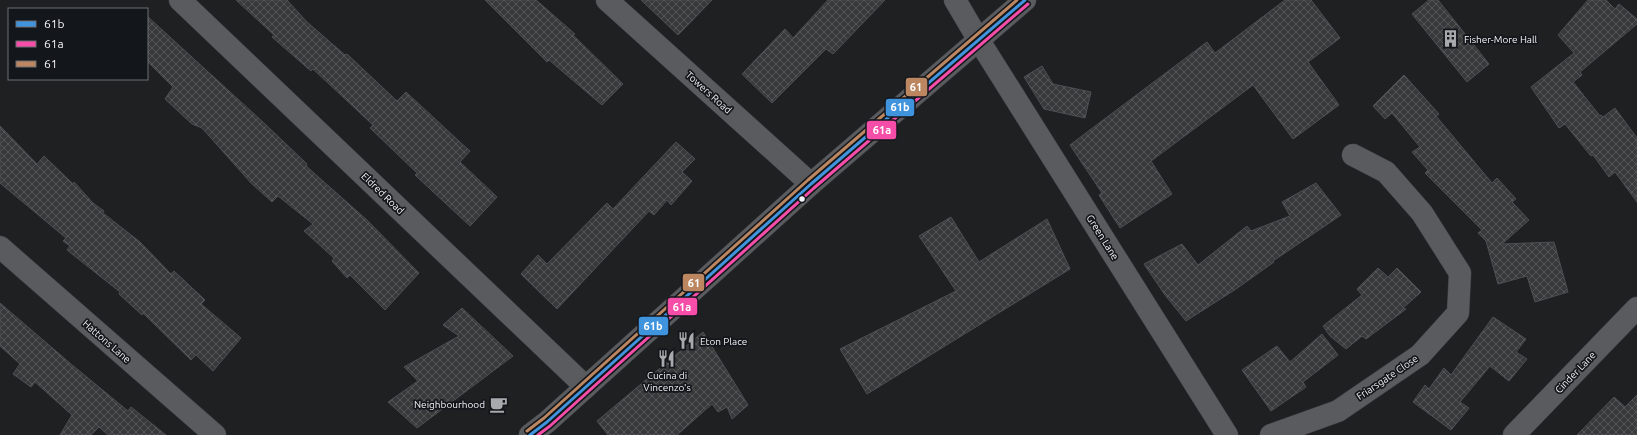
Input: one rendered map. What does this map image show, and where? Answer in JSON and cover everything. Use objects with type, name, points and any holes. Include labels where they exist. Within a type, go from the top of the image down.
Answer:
[{"type":"street","name":"Eldred Road","points":[[180,0],[586,386]]},
{"type":"street","name":"Towers Road","points":[[607,0],[811,184]]},
{"type":"street","name":"Green Lane","points":[[955,0],[978,40],[1227,435]]},
{"type":"street","points":[[530,435],[547,422],[811,184],[1025,0]]},
{"type":"street","name":"Friarsgate Close","points":[[1271,435],[1338,411],[1420,354],[1458,313],[1460,273],[1422,213],[1386,172],[1353,156]]},
{"type":"street","name":"Hattons Lane","points":[[0,247],[215,435]]},
{"type":"street","name":"Cinder Lane","points":[[1514,435],[1637,308]]},
{"type":"building","points":[[236,0],[287,0],[307,22],[345,55],[347,54],[397,101],[406,92],[470,151],[460,162],[497,197],[470,226],[415,175],[417,173],[370,128],[373,125],[313,69],[311,71],[272,37],[274,35]]},
{"type":"building","points":[[485,0],[536,0],[575,34],[573,35],[623,84],[602,105],[549,60],[547,62]]},
{"type":"building","points":[[641,0],[712,0],[678,35]]},
{"type":"building","points":[[828,0],[885,0],[833,54],[826,49],[772,103],[742,74],[785,29],[793,38]]},
{"type":"building","points":[[1285,0],[1311,0],[1340,38],[1308,62],[1339,105],[1293,139],[1253,85],[1151,161],[1172,194],[1120,228],[1099,195],[1102,193],[1070,145],[1207,42],[1215,53]]},
{"type":"building","name":"Fisher-More Hall","points":[[1429,0],[1438,0],[1489,64],[1467,82],[1412,14]]},
{"type":"building","points":[[1588,0],[1606,0],[1615,9],[1619,4],[1637,19],[1637,24],[1580,72],[1582,75],[1573,82],[1600,116],[1601,115],[1603,117],[1615,108],[1637,138],[1637,202],[1615,172],[1609,177],[1593,155],[1591,156],[1565,124],[1559,128],[1531,87],[1574,53],[1558,35]]},
{"type":"building","points":[[148,17],[264,123],[307,164],[306,166],[367,220],[419,273],[385,310],[350,275],[347,278],[332,261],[334,258],[304,231],[313,224],[278,196],[272,202],[251,183],[202,128],[192,124],[165,99],[173,87],[148,62]]},
{"type":"building","points":[[1042,66],[1053,84],[1091,92],[1085,118],[1044,109],[1024,77]]},
{"type":"building","points":[[1404,75],[1439,114],[1436,116],[1492,183],[1497,178],[1516,199],[1512,202],[1529,220],[1502,244],[1554,242],[1568,292],[1535,302],[1527,276],[1498,284],[1486,241],[1478,233],[1482,230],[1425,173],[1428,170],[1412,152],[1420,147],[1392,113],[1385,119],[1373,106]]},
{"type":"building","points":[[0,126],[37,164],[44,156],[73,184],[74,182],[93,203],[104,211],[103,213],[140,242],[171,274],[174,271],[205,300],[201,304],[241,338],[213,371],[196,355],[191,360],[143,313],[142,315],[119,294],[120,292],[67,250],[70,246],[63,241],[66,238],[0,183]]},
{"type":"building","points":[[676,142],[695,159],[682,172],[692,181],[671,205],[667,200],[654,215],[649,211],[557,309],[521,274],[538,255],[547,264],[607,203],[613,209]]},
{"type":"building","points":[[1316,183],[1341,215],[1273,261],[1274,262],[1236,289],[1186,321],[1165,295],[1144,264],[1182,244],[1198,265],[1247,226],[1251,231],[1290,216],[1282,202]]},
{"type":"building","points":[[951,217],[979,262],[1047,219],[1070,269],[867,394],[840,349],[956,291],[919,236]]},
{"type":"building","points":[[1378,268],[1388,277],[1397,268],[1421,292],[1403,308],[1406,309],[1366,339],[1362,336],[1346,349],[1330,336],[1323,326],[1362,295],[1357,289]]},
{"type":"building","points":[[0,303],[128,411],[131,407],[166,435],[108,435],[99,427],[91,435],[60,435],[72,415],[35,382],[31,387],[13,374],[20,364],[0,346]]},
{"type":"building","points":[[462,308],[513,356],[417,428],[388,402],[418,381],[404,367],[459,336],[443,325]]},
{"type":"building","points":[[1493,317],[1526,339],[1516,352],[1527,359],[1509,381],[1490,366],[1460,402],[1469,408],[1451,430],[1413,402],[1425,385],[1429,389],[1444,368],[1451,375]]},
{"type":"building","points":[[703,332],[748,405],[732,419],[727,407],[718,412],[712,404],[677,435],[608,435],[597,421]]},
{"type":"building","points":[[1322,334],[1338,355],[1303,382],[1306,387],[1271,411],[1242,370],[1277,346],[1290,362]]},
{"type":"building","points":[[1637,395],[1637,435],[1577,435],[1614,397],[1625,407]]},
{"type":"transit line","name":"61","points":[[527,431],[544,418],[808,180],[1017,0]]},
{"type":"transit line","name":"61b","points":[[530,435],[547,422],[811,184],[1025,0]]},
{"type":"transit line","name":"61a","points":[[538,435],[550,426],[814,188],[1028,4]]},
{"type":"place","name":"Fisher-More Hall","points":[[1451,39]]},
{"type":"place","name":"Eton Place","points":[[687,341]]},
{"type":"place","name":"Cucina di Vincenzo's","points":[[667,358]]},
{"type":"place","name":"Neighbourhood","points":[[498,404]]}]
